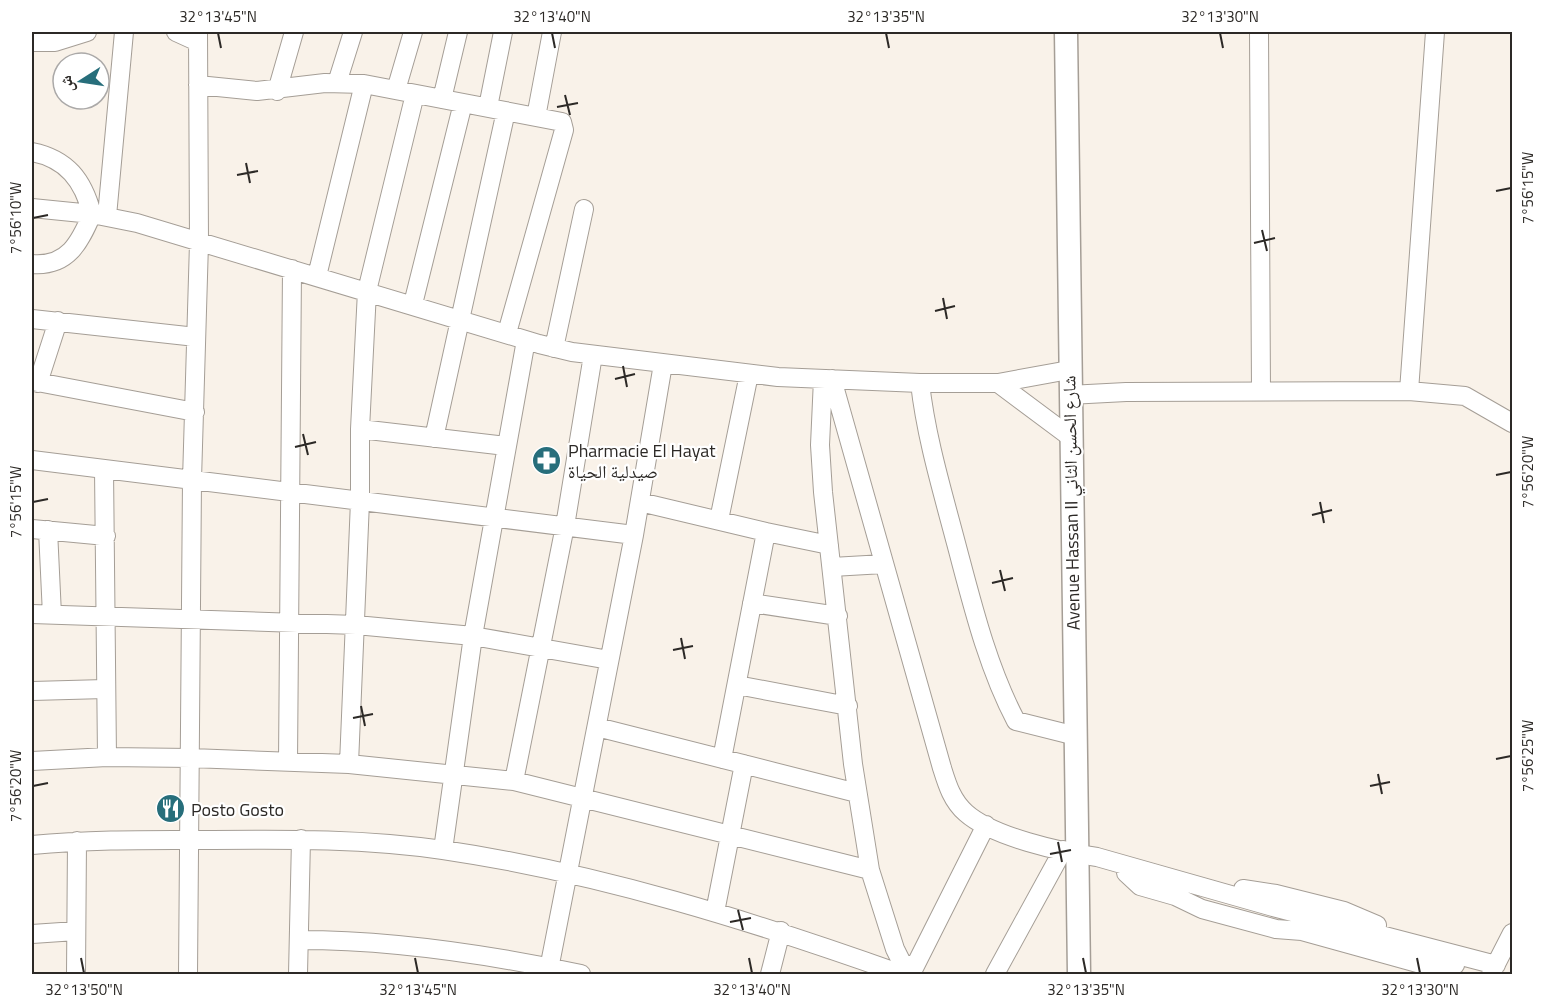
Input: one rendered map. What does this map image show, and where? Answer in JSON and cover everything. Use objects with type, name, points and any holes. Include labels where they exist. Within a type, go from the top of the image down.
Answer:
[{"type":"main road","name":"Avenue Hassan II شارع الحسن الثاني","points":[[1066,32],[1069,396],[1077,736],[1070,852],[1079,975]]},
{"type":"street","points":[[32,42],[55,42],[87,32]]},
{"type":"street","points":[[32,264],[61,259],[79,244],[99,215],[124,32]]},
{"type":"street","points":[[176,32],[198,37],[199,243],[192,480],[188,975]]},
{"type":"street","points":[[277,90],[294,32]]},
{"type":"street","points":[[337,83],[353,32]]},
{"type":"street","points":[[396,90],[413,32]]},
{"type":"street","points":[[442,99],[458,32]]},
{"type":"street","points":[[488,108],[503,32]]},
{"type":"street","points":[[536,117],[552,32]]},
{"type":"street","points":[[1259,32],[1261,391]]},
{"type":"street","points":[[1409,392],[1435,32]]},
{"type":"street","points":[[198,85],[277,90],[337,83],[364,84],[562,122],[564,130],[507,333]]},
{"type":"street","points":[[317,276],[364,84]]},
{"type":"street","points":[[349,764],[367,291],[415,94]]},
{"type":"street","points":[[413,304],[463,103]]},
{"type":"street","points":[[434,438],[506,111]]},
{"type":"street","points":[[32,152],[48,155],[62,162],[79,179],[99,215]]},
{"type":"street","points":[[32,208],[99,215],[413,304],[554,348],[593,355],[749,374],[920,383],[998,382],[1069,370]]},
{"type":"street","points":[[554,348],[584,209]]},
{"type":"street","points":[[288,762],[292,269]]},
{"type":"street","points":[[32,319],[196,337]]},
{"type":"street","points":[[58,321],[35,382],[195,412]]},
{"type":"street","points":[[443,850],[473,636],[526,340]]},
{"type":"street","points":[[514,781],[565,526],[593,355]]},
{"type":"street","points":[[549,971],[634,535],[663,364]]},
{"type":"street","points":[[719,520],[749,374]]},
{"type":"street","points":[[827,379],[820,445],[857,793],[870,870],[895,950],[908,973]]},
{"type":"street","points":[[827,379],[951,794],[966,813],[986,825],[1070,852],[1100,858],[1492,971],[1512,933]]},
{"type":"street","points":[[998,382],[1070,436]]},
{"type":"street","points":[[920,383],[925,424],[934,461],[968,586],[1003,697],[1016,721],[1077,736]]},
{"type":"street","points":[[1069,396],[1126,392],[1409,392],[1465,396],[1512,423]]},
{"type":"street","points":[[360,429],[506,446]]},
{"type":"street","points":[[32,460],[634,535]]},
{"type":"street","points":[[104,469],[107,757]]},
{"type":"street","points":[[640,502],[829,545]]},
{"type":"street","points":[[52,615],[40,530],[106,536]]},
{"type":"street","points":[[722,759],[766,532]]},
{"type":"street","points":[[832,567],[884,564]]},
{"type":"street","points":[[752,603],[838,616]]},
{"type":"street","points":[[32,614],[356,625],[473,636],[542,646],[609,660]]},
{"type":"street","points":[[737,685],[848,706]]},
{"type":"street","points":[[32,691],[105,688]]},
{"type":"street","points":[[597,727],[857,793]]},
{"type":"street","points":[[32,761],[107,757],[349,764],[514,781],[583,796],[870,870]]},
{"type":"street","points":[[715,912],[744,764]]},
{"type":"street","points":[[908,973],[986,825]]},
{"type":"street","points":[[298,975],[300,839]]},
{"type":"street","points":[[32,845],[77,841],[332,839],[443,850],[567,874],[715,912],[908,973]]},
{"type":"street","points":[[76,975],[77,841]]},
{"type":"street","points":[[1070,852],[1096,866],[1454,959]]},
{"type":"street","points":[[995,975],[1070,852]]},
{"type":"street","points":[[32,934],[76,931]]},
{"type":"street","points":[[770,975],[781,931]]},
{"type":"street","points":[[299,940],[348,940],[439,948],[549,971],[581,975]]},
{"type":"place","name":"Pharmacie El Hayat صيدلية الحياة","points":[[547,460]]},
{"type":"place","name":"Posto Gosto","points":[[170,809]]}]
